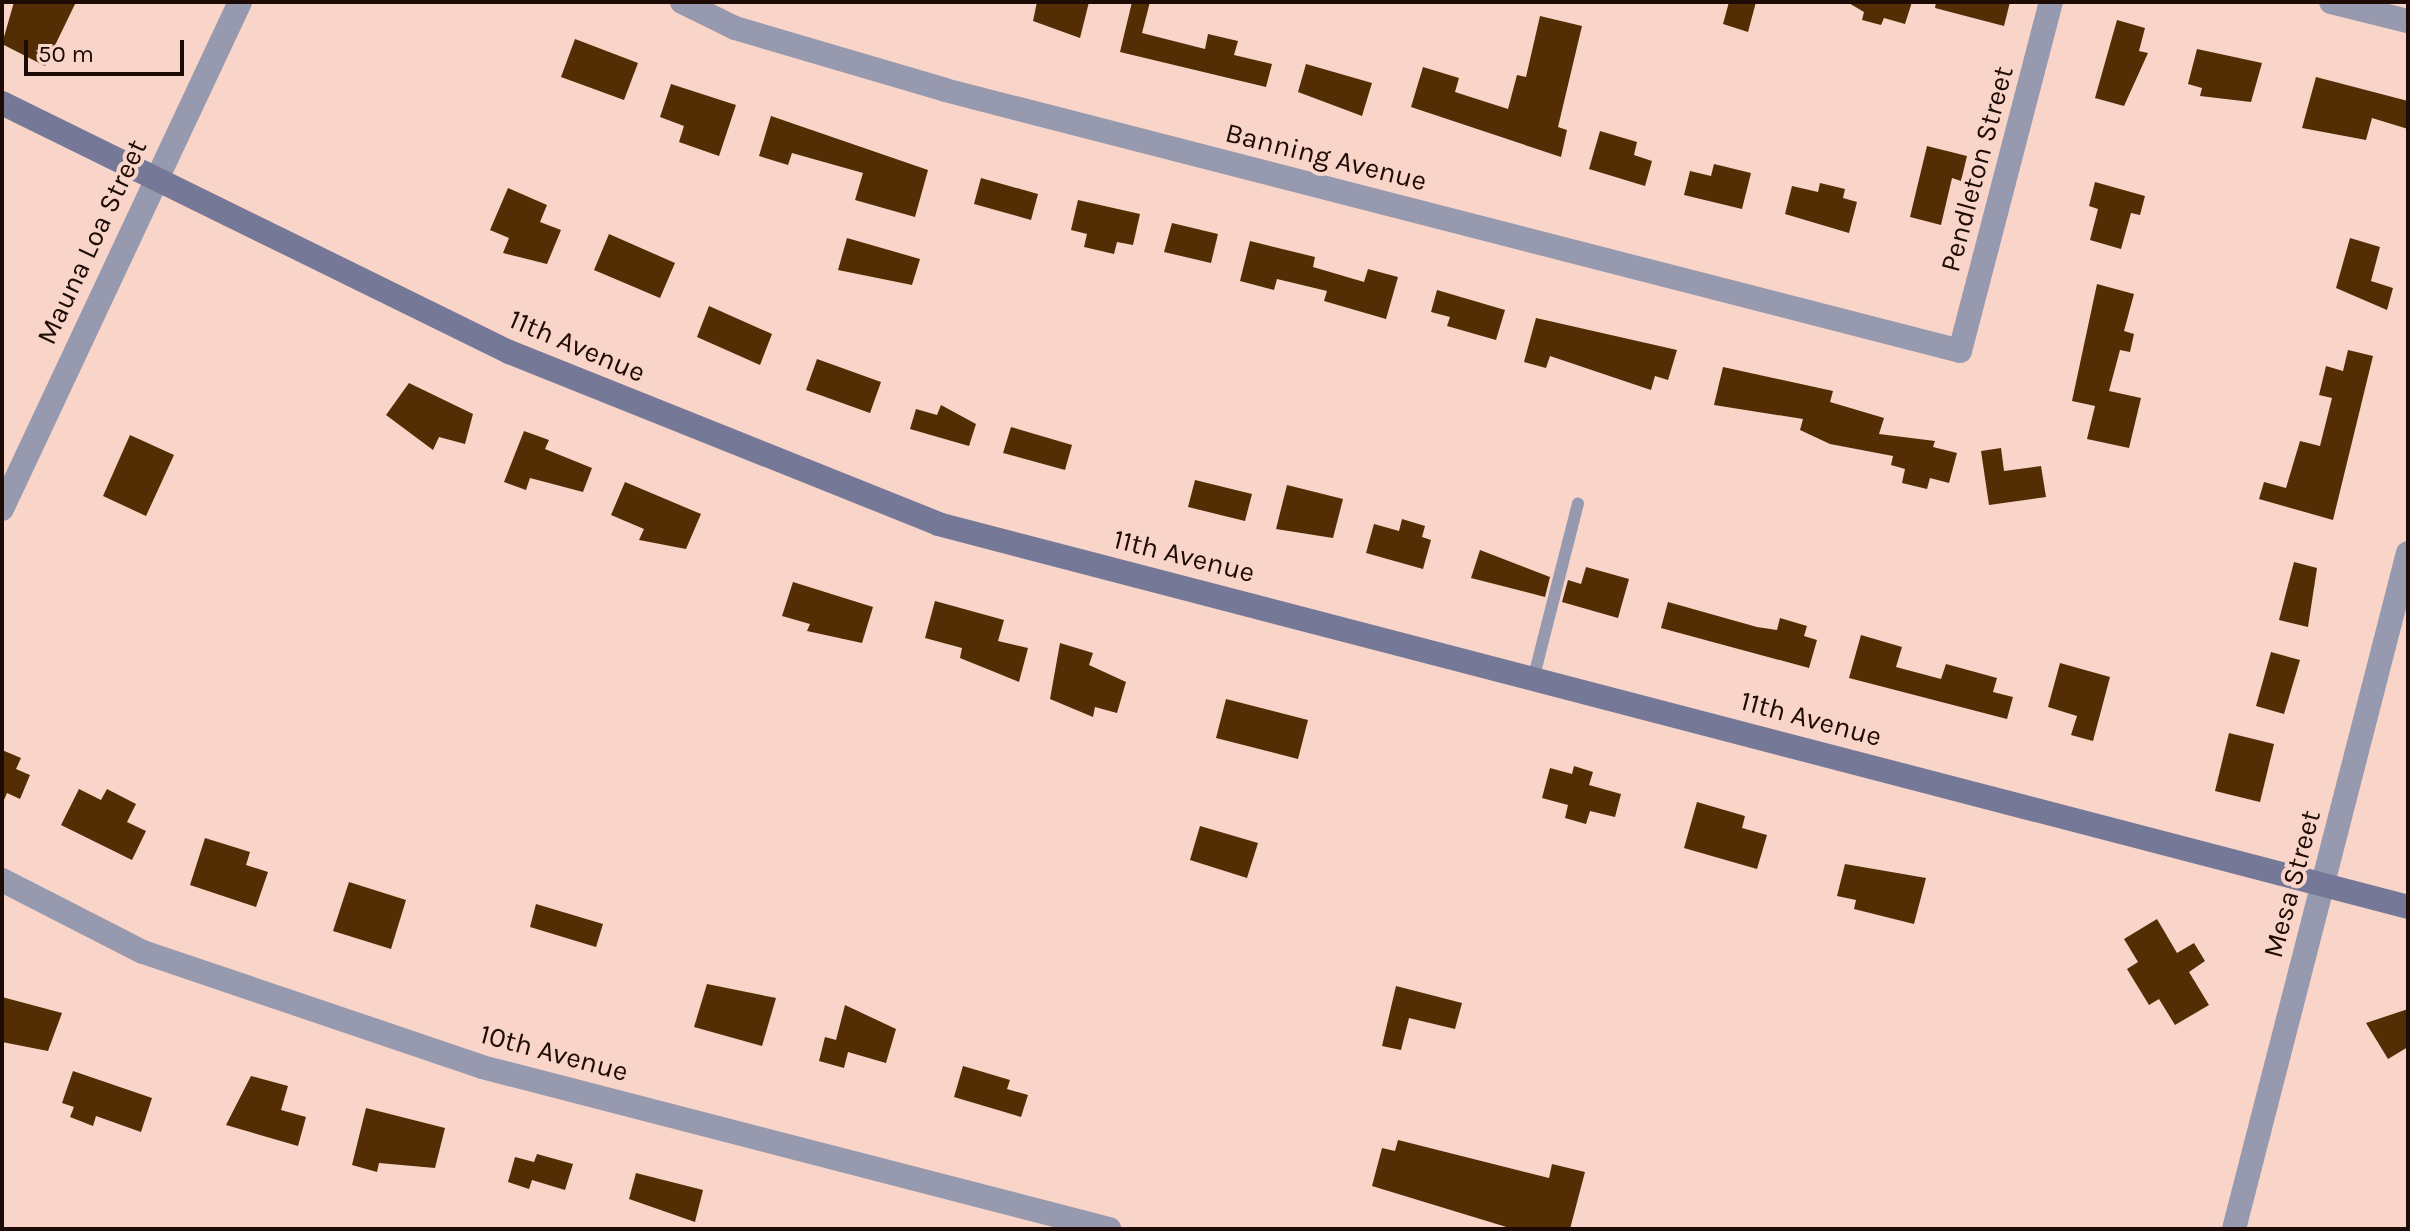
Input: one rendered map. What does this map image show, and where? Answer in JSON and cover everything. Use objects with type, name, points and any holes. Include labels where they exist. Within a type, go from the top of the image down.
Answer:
[{"type":"main road","name":"11th Avenue","points":[[2,103],[155,174],[509,352],[938,524],[1534,676],[2408,907]]},
{"type":"street","name":"Mauna Loa Street","points":[[2,509],[155,174],[240,2]]},
{"type":"street","name":"Banning Avenue","points":[[682,2],[735,28],[945,90],[1960,351]]},
{"type":"street","name":"Pendleton Street","points":[[1960,351],[2051,2]]},
{"type":"street","points":[[2331,2],[2408,21]]},
{"type":"street","name":"Mesa Street","points":[[2234,1229],[2408,553]]},
{"type":"street","name":"10th Avenue","points":[[2,880],[143,952],[482,1067],[1109,1229]]},
{"type":"lane","points":[[1534,676],[1578,504]]},
{"type":"building","points":[[14,2],[76,2],[45,66],[2,44]]},
{"type":"building","points":[[1037,2],[1089,2],[1080,38],[1033,21]]},
{"type":"building","points":[[1132,2],[1150,2],[1142,33],[1205,49],[1208,34],[1238,41],[1234,55],[1272,64],[1266,87],[1120,52]]},
{"type":"building","points":[[1729,2],[1756,2],[1748,32],[1723,24]]},
{"type":"building","points":[[1847,2],[1912,2],[1905,24],[1884,18],[1881,25],[1862,20],[1864,12]]},
{"type":"building","points":[[1936,2],[2010,2],[2004,26],[1935,8]]},
{"type":"building","points":[[1540,16],[1582,26],[1558,127],[1567,130],[1561,157],[1411,107],[1423,67],[1459,78],[1455,92],[1508,109],[1517,75],[1526,77]]},
{"type":"building","points":[[2117,20],[2145,28],[2139,51],[2148,53],[2124,106],[2095,98]]},
{"type":"building","points":[[575,39],[638,63],[624,100],[561,77]]},
{"type":"building","points":[[2197,49],[2262,63],[2251,102],[2200,96],[2202,88],[2188,84]]},
{"type":"building","points":[[1306,64],[1372,83],[1362,116],[1298,92]]},
{"type":"building","points":[[2316,77],[2408,101],[2408,129],[2372,118],[2366,140],[2302,128]]},
{"type":"building","points":[[671,84],[736,105],[719,156],[679,142],[684,126],[660,117]]},
{"type":"building","points":[[771,116],[928,170],[915,217],[855,200],[863,173],[792,153],[788,165],[759,156]]},
{"type":"building","points":[[1600,131],[1637,142],[1634,155],[1652,161],[1645,186],[1589,169]]},
{"type":"building","points":[[1927,146],[1967,156],[1961,181],[1952,178],[1941,225],[1910,217]]},
{"type":"building","points":[[1714,164],[1751,173],[1742,209],[1684,195],[1690,171],[1711,176]]},
{"type":"building","points":[[981,178],[1038,194],[1031,220],[974,204]]},
{"type":"building","points":[[2095,182],[2145,196],[2140,215],[2131,213],[2121,249],[2090,240],[2098,209],[2089,206]]},
{"type":"building","points":[[1820,183],[1845,189],[1843,198],[1857,202],[1849,233],[1785,214],[1792,186],[1818,192]]},
{"type":"building","points":[[508,188],[547,205],[540,222],[561,230],[547,264],[503,253],[509,238],[490,230]]},
{"type":"building","points":[[1078,200],[1140,214],[1133,245],[1117,242],[1114,254],[1084,247],[1087,234],[1071,230]]},
{"type":"building","points":[[1172,223],[1218,234],[1211,263],[1164,252]]},
{"type":"building","points":[[609,234],[675,263],[660,298],[594,270]]},
{"type":"building","points":[[847,238],[920,259],[912,285],[838,270]]},
{"type":"building","points":[[2350,238],[2380,247],[2371,281],[2393,288],[2387,310],[2336,288]]},
{"type":"building","points":[[1250,241],[1315,257],[1313,267],[1364,282],[1368,269],[1398,277],[1386,319],[1324,301],[1327,291],[1277,279],[1274,290],[1240,281]]},
{"type":"building","points":[[2097,284],[2134,294],[2124,331],[2134,334],[2130,352],[2120,350],[2109,391],[2141,398],[2129,448],[2087,439],[2095,406],[2072,401]]},
{"type":"building","points":[[1437,290],[1505,310],[1496,340],[1447,326],[1450,317],[1431,312]]},
{"type":"building","points":[[709,306],[772,334],[760,365],[697,337]]},
{"type":"building","points":[[1536,318],[1677,350],[1668,380],[1655,376],[1651,390],[1550,356],[1546,368],[1524,362]]},
{"type":"building","points":[[2348,350],[2373,356],[2333,520],[2259,499],[2264,482],[2286,488],[2300,441],[2320,446],[2332,398],[2319,395],[2326,366],[2343,371]]},
{"type":"building","points":[[817,359],[881,382],[870,413],[806,390]]},
{"type":"building","points":[[1723,367],[1833,391],[1830,402],[1884,418],[1879,434],[1935,441],[1933,447],[1957,453],[1949,483],[1930,478],[1927,489],[1902,483],[1905,469],[1891,465],[1893,456],[1830,444],[1800,430],[1803,419],[1714,405]]},
{"type":"building","points":[[409,383],[473,414],[465,444],[439,437],[433,450],[386,415]]},
{"type":"building","points":[[941,405],[976,424],[969,446],[910,429],[916,409],[937,415]]},
{"type":"building","points":[[1011,427],[1072,445],[1065,470],[1003,453]]},
{"type":"building","points":[[524,431],[549,440],[545,449],[592,468],[583,492],[530,478],[526,490],[504,482]]},
{"type":"building","points":[[130,435],[174,455],[146,516],[103,496]]},
{"type":"building","points":[[2001,448],[2004,471],[2041,466],[2046,497],[1989,505],[1981,451]]},
{"type":"building","points":[[1195,480],[1252,494],[1245,521],[1188,507]]},
{"type":"building","points":[[625,482],[701,514],[686,549],[639,540],[644,529],[611,515]]},
{"type":"building","points":[[1287,485],[1343,499],[1333,538],[1276,529]]},
{"type":"building","points":[[1402,519],[1425,526],[1422,537],[1431,540],[1423,569],[1366,553],[1374,524],[1399,531]]},
{"type":"building","points":[[1480,550],[1550,577],[1545,597],[1471,578]]},
{"type":"building","points":[[2294,562],[2317,568],[2308,627],[2279,620]]},
{"type":"building","points":[[1586,567],[1629,579],[1618,618],[1562,602],[1568,580],[1581,584]]},
{"type":"building","points":[[793,582],[873,607],[862,643],[807,631],[810,624],[782,616]]},
{"type":"building","points":[[935,601],[1004,620],[998,641],[1028,648],[1019,682],[960,658],[962,648],[925,638]]},
{"type":"building","points":[[1668,602],[1757,627],[1777,630],[1780,618],[1807,626],[1804,636],[1817,640],[1809,668],[1661,628]]},
{"type":"building","points":[[1861,635],[1902,647],[1896,667],[1941,679],[1946,664],[1997,678],[1993,692],[2013,697],[2007,719],[1849,678]]},
{"type":"building","points":[[1060,643],[1093,653],[1089,665],[1126,682],[1117,713],[1095,707],[1093,717],[1050,699]]},
{"type":"building","points":[[2271,652],[2300,660],[2284,714],[2256,706]]},
{"type":"building","points":[[2060,663],[2110,677],[2093,741],[2071,735],[2077,716],[2048,707]]},
{"type":"building","points":[[1226,699],[1308,720],[1298,759],[1216,738]]},
{"type":"building","points":[[2229,733],[2274,744],[2260,802],[2215,791]]},
{"type":"building","points":[[2,750],[21,758],[16,769],[30,775],[20,799],[7,793],[3,802]]},
{"type":"building","points":[[1574,766],[1593,772],[1589,785],[1621,794],[1615,817],[1590,811],[1586,824],[1565,818],[1568,805],[1542,798],[1550,768],[1572,774]]},
{"type":"building","points":[[79,789],[101,800],[107,789],[136,804],[127,822],[146,831],[132,860],[61,825]]},
{"type":"building","points":[[1697,802],[1745,816],[1742,828],[1767,835],[1757,869],[1684,848]]},
{"type":"building","points":[[1200,826],[1258,843],[1247,878],[1190,860]]},
{"type":"building","points":[[205,838],[250,852],[246,865],[268,872],[256,907],[190,885]]},
{"type":"building","points":[[1845,864],[1926,878],[1914,924],[1854,909],[1856,900],[1837,896]]},
{"type":"building","points":[[349,882],[406,900],[391,949],[333,931]]},
{"type":"building","points":[[536,904],[603,924],[596,947],[530,927]]},
{"type":"building","points":[[2157,919],[2177,953],[2194,943],[2205,961],[2189,972],[2209,1005],[2175,1025],[2159,999],[2149,1005],[2127,969],[2138,962],[2124,939]]},
{"type":"building","points":[[707,984],[776,998],[762,1046],[694,1027]]},
{"type":"building","points":[[1396,986],[1462,1003],[1455,1029],[1409,1018],[1401,1050],[1382,1046]]},
{"type":"building","points":[[2,997],[62,1013],[48,1051],[2,1042]]},
{"type":"building","points":[[845,1005],[896,1029],[886,1063],[848,1052],[844,1068],[819,1061],[825,1037],[836,1040]]},
{"type":"building","points":[[2408,1009],[2408,1047],[2388,1059],[2366,1023]]},
{"type":"building","points":[[963,1066],[1010,1080],[1007,1089],[1028,1095],[1021,1117],[954,1097]]},
{"type":"building","points":[[73,1071],[152,1098],[141,1132],[96,1116],[93,1126],[70,1117],[74,1107],[62,1103]]},
{"type":"building","points":[[251,1076],[288,1086],[281,1110],[306,1117],[298,1146],[226,1125]]},
{"type":"building","points":[[366,1108],[445,1128],[435,1168],[379,1163],[377,1172],[352,1165]]},
{"type":"building","points":[[1398,1140],[1549,1178],[1552,1164],[1585,1172],[1570,1229],[1513,1229],[1372,1186],[1382,1148],[1395,1151]]},
{"type":"building","points":[[537,1154],[573,1164],[565,1190],[532,1180],[529,1189],[508,1182],[515,1157],[534,1162]]},
{"type":"building","points":[[636,1173],[703,1190],[695,1222],[629,1199]]}]
